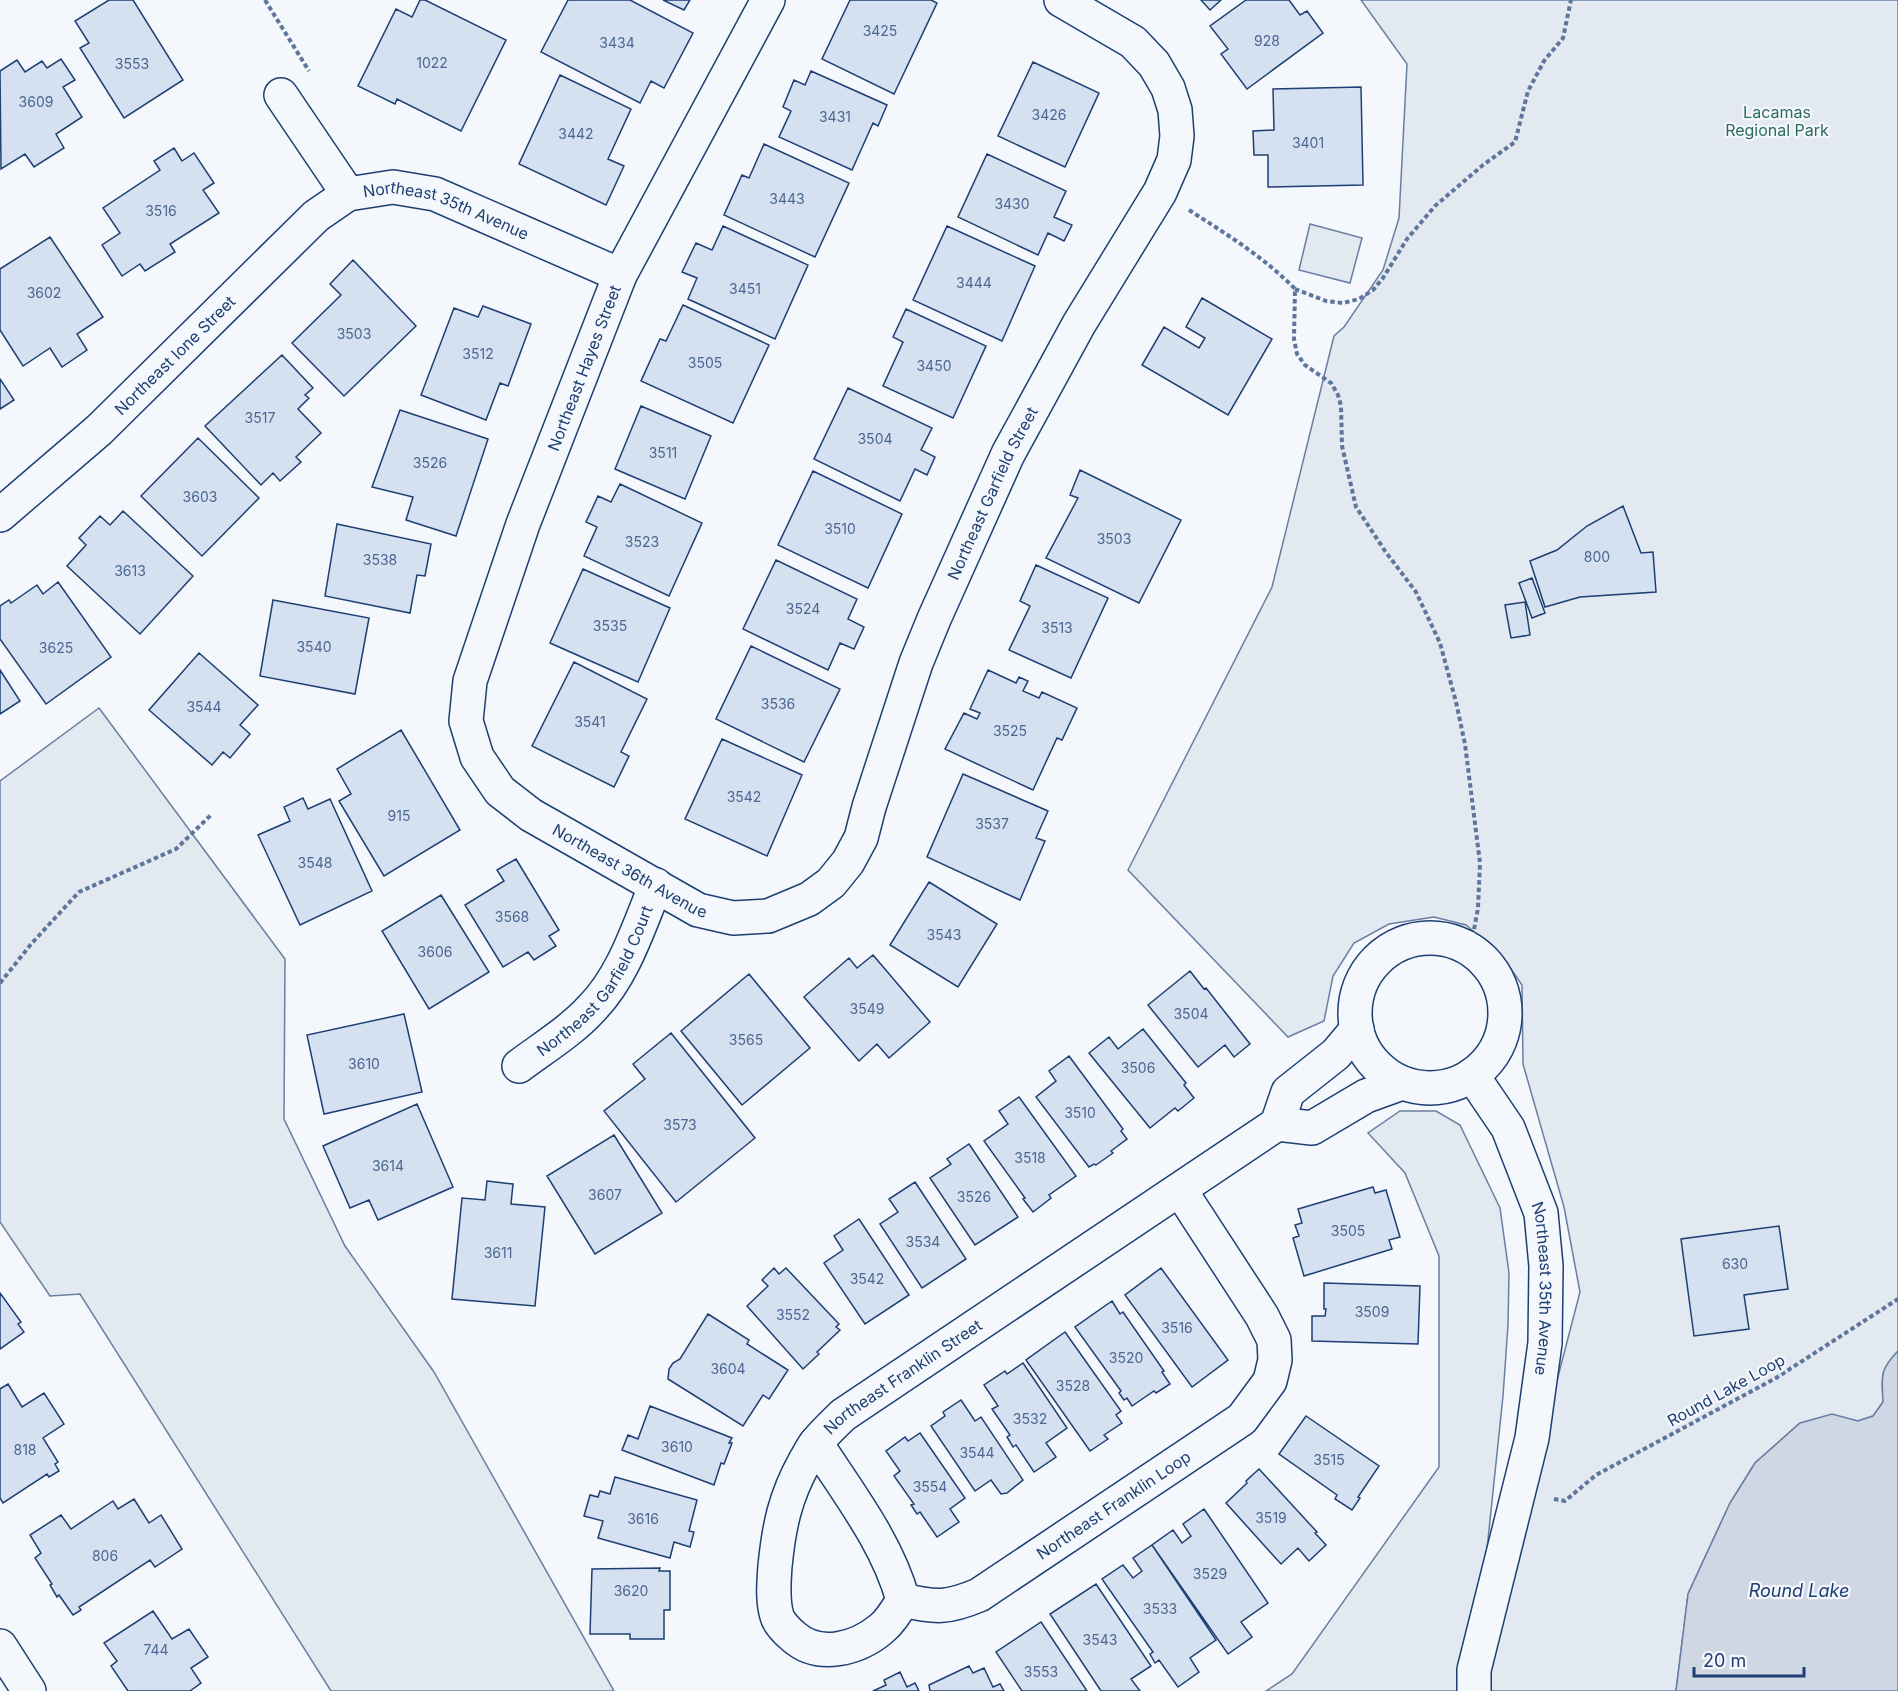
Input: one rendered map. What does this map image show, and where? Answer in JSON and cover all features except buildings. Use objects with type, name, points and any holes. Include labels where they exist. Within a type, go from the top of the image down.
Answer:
[{"type":"street","name":"Northeast Hayes Street","points":[[477,757],[466,721],[470,681],[524,524],[620,275],[768,0]]},
{"type":"street","name":"Northeast Garfield Street","points":[[809,899],[837,876],[848,862],[861,838],[916,663],[1008,454],[1078,324],[1160,192],[1174,160],[1177,136],[1175,110],[1169,90],[1154,64],[1133,42],[1061,0]]},
{"type":"street","name":"Northeast 35th Avenue","points":[[281,94],[348,194],[393,187],[435,194],[620,275]]},
{"type":"street","name":"Northeast Ione Street","points":[[0,515],[99,430],[316,216],[348,194]]},
{"type":"street","name":"Northeast 36th Avenue","points":[[477,757],[500,791],[531,815],[698,910],[733,918],[768,916],[809,899]]},
{"type":"street","name":"Northeast Garfield Court","points":[[519,1066],[575,1025],[593,1008],[610,986],[623,963],[656,885]]},
{"type":"street","points":[[1429,938],[1444,939],[1470,951],[1491,971],[1498,984],[1504,1013],[1499,1041],[1488,1060],[1472,1075],[1459,1082],[1438,1087],[1416,1087],[1402,1083],[1386,1074],[1372,1061],[1362,1046],[1356,1029],[1356,1006],[1360,985],[1376,961],[1387,951],[1400,944],[1429,938]]},
{"type":"street","points":[[1356,1029],[1336,1054],[1288,1092],[1277,1124],[1312,1128],[1366,1096],[1402,1083]]},
{"type":"street","name":"Northeast 35th Avenue","points":[[1472,1075],[1508,1128],[1541,1214],[1546,1266],[1545,1343],[1532,1438],[1474,1670],[1474,1691]]},
{"type":"street","name":"Northeast Franklin Street","points":[[903,1600],[883,1628],[863,1642],[838,1649],[816,1649],[803,1644],[777,1617],[774,1587],[777,1543],[784,1506],[816,1443],[843,1415],[1277,1124]]},
{"type":"street","name":"Northeast Franklin Loop","points":[[903,1600],[940,1606],[955,1605],[980,1595],[1242,1419],[1270,1381],[1275,1360],[1274,1340],[1262,1316],[1180,1190]]},
{"type":"street","points":[[816,1443],[885,1553],[896,1575],[903,1600]]},
{"type":"street","points":[[0,1646],[29,1691]]},
{"type":"path","points":[[1160,192],[1243,244],[1279,272],[1295,289],[1326,301],[1343,303],[1359,298],[1373,290],[1383,278],[1407,239],[1435,206],[1515,141],[1528,91],[1544,61],[1563,38],[1571,0]]},
{"type":"path","points":[[1295,289],[1294,339],[1297,354],[1305,365],[1330,383],[1338,395],[1341,406],[1342,447],[1356,507],[1416,592],[1440,643],[1456,702],[1465,744],[1480,863],[1478,908],[1470,951]]},
{"type":"path","points":[[0,983],[32,943],[79,892],[176,849],[212,814]]},
{"type":"path","name":"Round Lake Loop","points":[[1565,1501],[1596,1475],[1776,1378],[1898,1299]]},
{"type":"green space","name":"Lacamas Regional Park","points":[[1361,0],[1898,0],[1898,1351],[1883,1374],[1883,1402],[1873,1416],[1858,1421],[1849,1419],[1800,1423],[1755,1463],[1730,1503],[1688,1594],[1676,1691],[1487,1691],[1494,1623],[1580,1292],[1564,1207],[1523,1064],[1522,985],[1502,956],[1466,925],[1434,917],[1389,924],[1354,943],[1333,976],[1324,1021],[1288,1037],[1128,870],[1272,587],[1334,336],[1344,327],[1383,270],[1399,218],[1407,64]]},
{"type":"green space","points":[[1310,224],[1362,238],[1350,283],[1299,270]]},
{"type":"green space","points":[[99,708],[285,959],[284,1119],[345,1246],[434,1372],[614,1691],[331,1691],[80,1294],[50,1296],[0,1222],[0,781]]},
{"type":"green space","points":[[1400,1111],[1436,1111],[1460,1125],[1500,1208],[1509,1273],[1503,1396],[1487,1549],[1464,1653],[1461,1691],[1266,1691],[1292,1674],[1439,1467],[1439,1256],[1405,1173],[1368,1133]]},
{"type":"water","name":"Round Lake","points":[[1898,1351],[1898,1691],[1676,1691],[1688,1594],[1730,1503],[1755,1463],[1800,1423],[1832,1414],[1858,1421],[1873,1416],[1883,1402],[1883,1374]]}]
